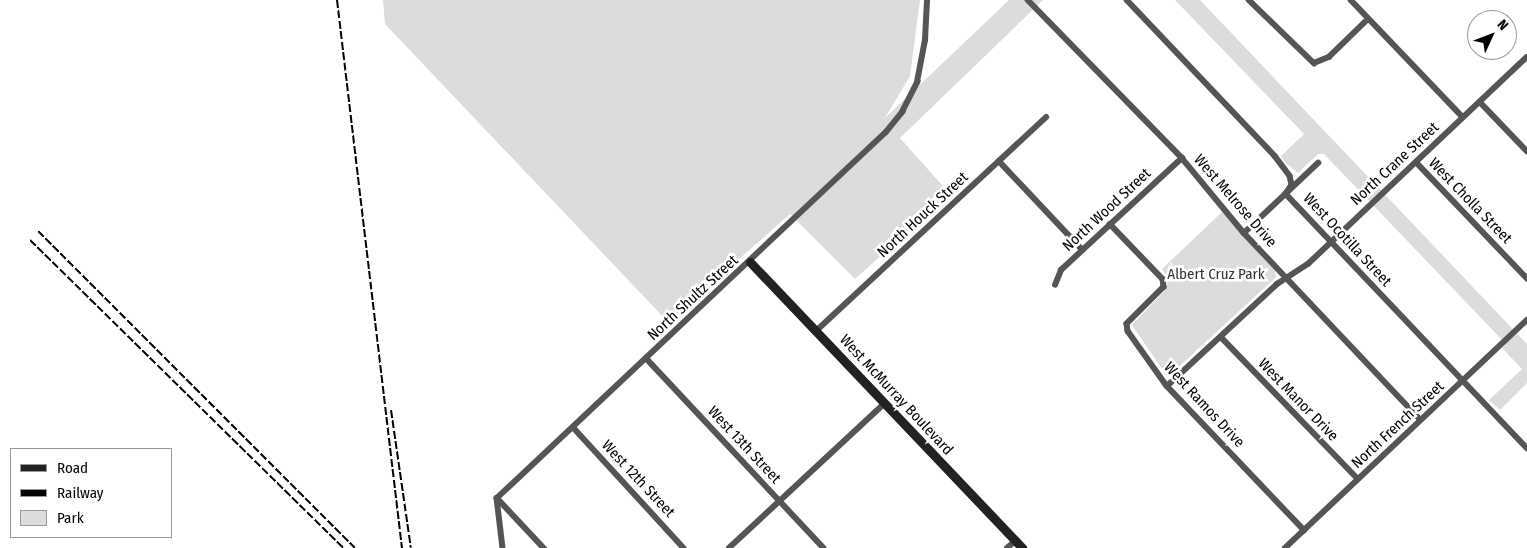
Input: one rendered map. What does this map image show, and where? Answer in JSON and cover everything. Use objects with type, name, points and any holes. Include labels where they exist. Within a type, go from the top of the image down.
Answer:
[{"type":"street","name":"North Shultz Street","points":[[497,498],[872,147],[902,112],[917,82],[922,63],[927,0]]},
{"type":"street","name":"West Melrose Drive","points":[[1028,0],[1182,158],[1214,194],[1244,233],[1421,420]]},
{"type":"street","name":"West Ocotilla Street","points":[[1127,0],[1275,156],[1290,176],[1292,185],[1286,194],[1527,448]]},
{"type":"street","points":[[1249,0],[1314,63],[1328,57],[1368,19]]},
{"type":"street","points":[[1351,0],[1463,117]]},
{"type":"street","name":"North Crane Street","points":[[1166,386],[1277,284],[1308,264],[1527,57]]},
{"type":"street","points":[[1480,102],[1527,151]]},
{"type":"street","name":"North Houck Street","points":[[816,331],[1046,117]]},
{"type":"street","name":"North Wood Street","points":[[1055,285],[1060,270],[1182,158]]},
{"type":"street","points":[[999,161],[1083,250]]},
{"type":"street","name":"West Cholla Street","points":[[1416,162],[1527,278]]},
{"type":"street","points":[[1244,233],[1318,163]]},
{"type":"street","name":"West Ramos Drive","points":[[1110,224],[1163,279],[1164,286],[1156,297],[1127,324],[1128,331],[1166,386],[1304,530]]},
{"type":"street","name":"West McMurray Boulevard","points":[[750,262],[1022,548]]},
{"type":"street","name":"North French Street","points":[[1285,548],[1527,320]]},
{"type":"street","name":"West Manor Drive","points":[[1221,337],[1358,479]]},
{"type":"street","name":"West 13th Street","points":[[646,358],[824,548]]},
{"type":"street","points":[[729,548],[884,404]]},
{"type":"street","name":"West 12th Street","points":[[573,427],[684,548]]},
{"type":"street","points":[[497,498],[503,548]]},
{"type":"street","points":[[497,498],[544,548]]},
{"type":"street","points":[[1007,548],[1015,541]]},
{"type":"green space","points":[[383,0],[920,0],[910,76],[885,118],[1009,0],[1043,0],[900,138],[950,194],[855,279],[790,214],[668,322],[385,24]]},
{"type":"green space","points":[[1175,0],[1200,0],[1527,344],[1527,383],[1500,410],[1489,400],[1522,369],[1502,348],[1506,344],[1324,154],[1318,154],[1298,173],[1285,162],[1281,156],[1304,134]]},
{"type":"green space","name":"Albert Cruz Park","points":[[1224,210],[1239,232],[1275,271],[1276,277],[1173,372],[1166,375],[1132,325],[1166,289],[1168,278],[1162,269]]},
{"type":"railway","points":[[337,0],[402,548]]},
{"type":"railway","points":[[38,231],[355,548]]},
{"type":"railway","points":[[30,240],[343,548]]},
{"type":"railway","points":[[391,410],[411,548]]}]
